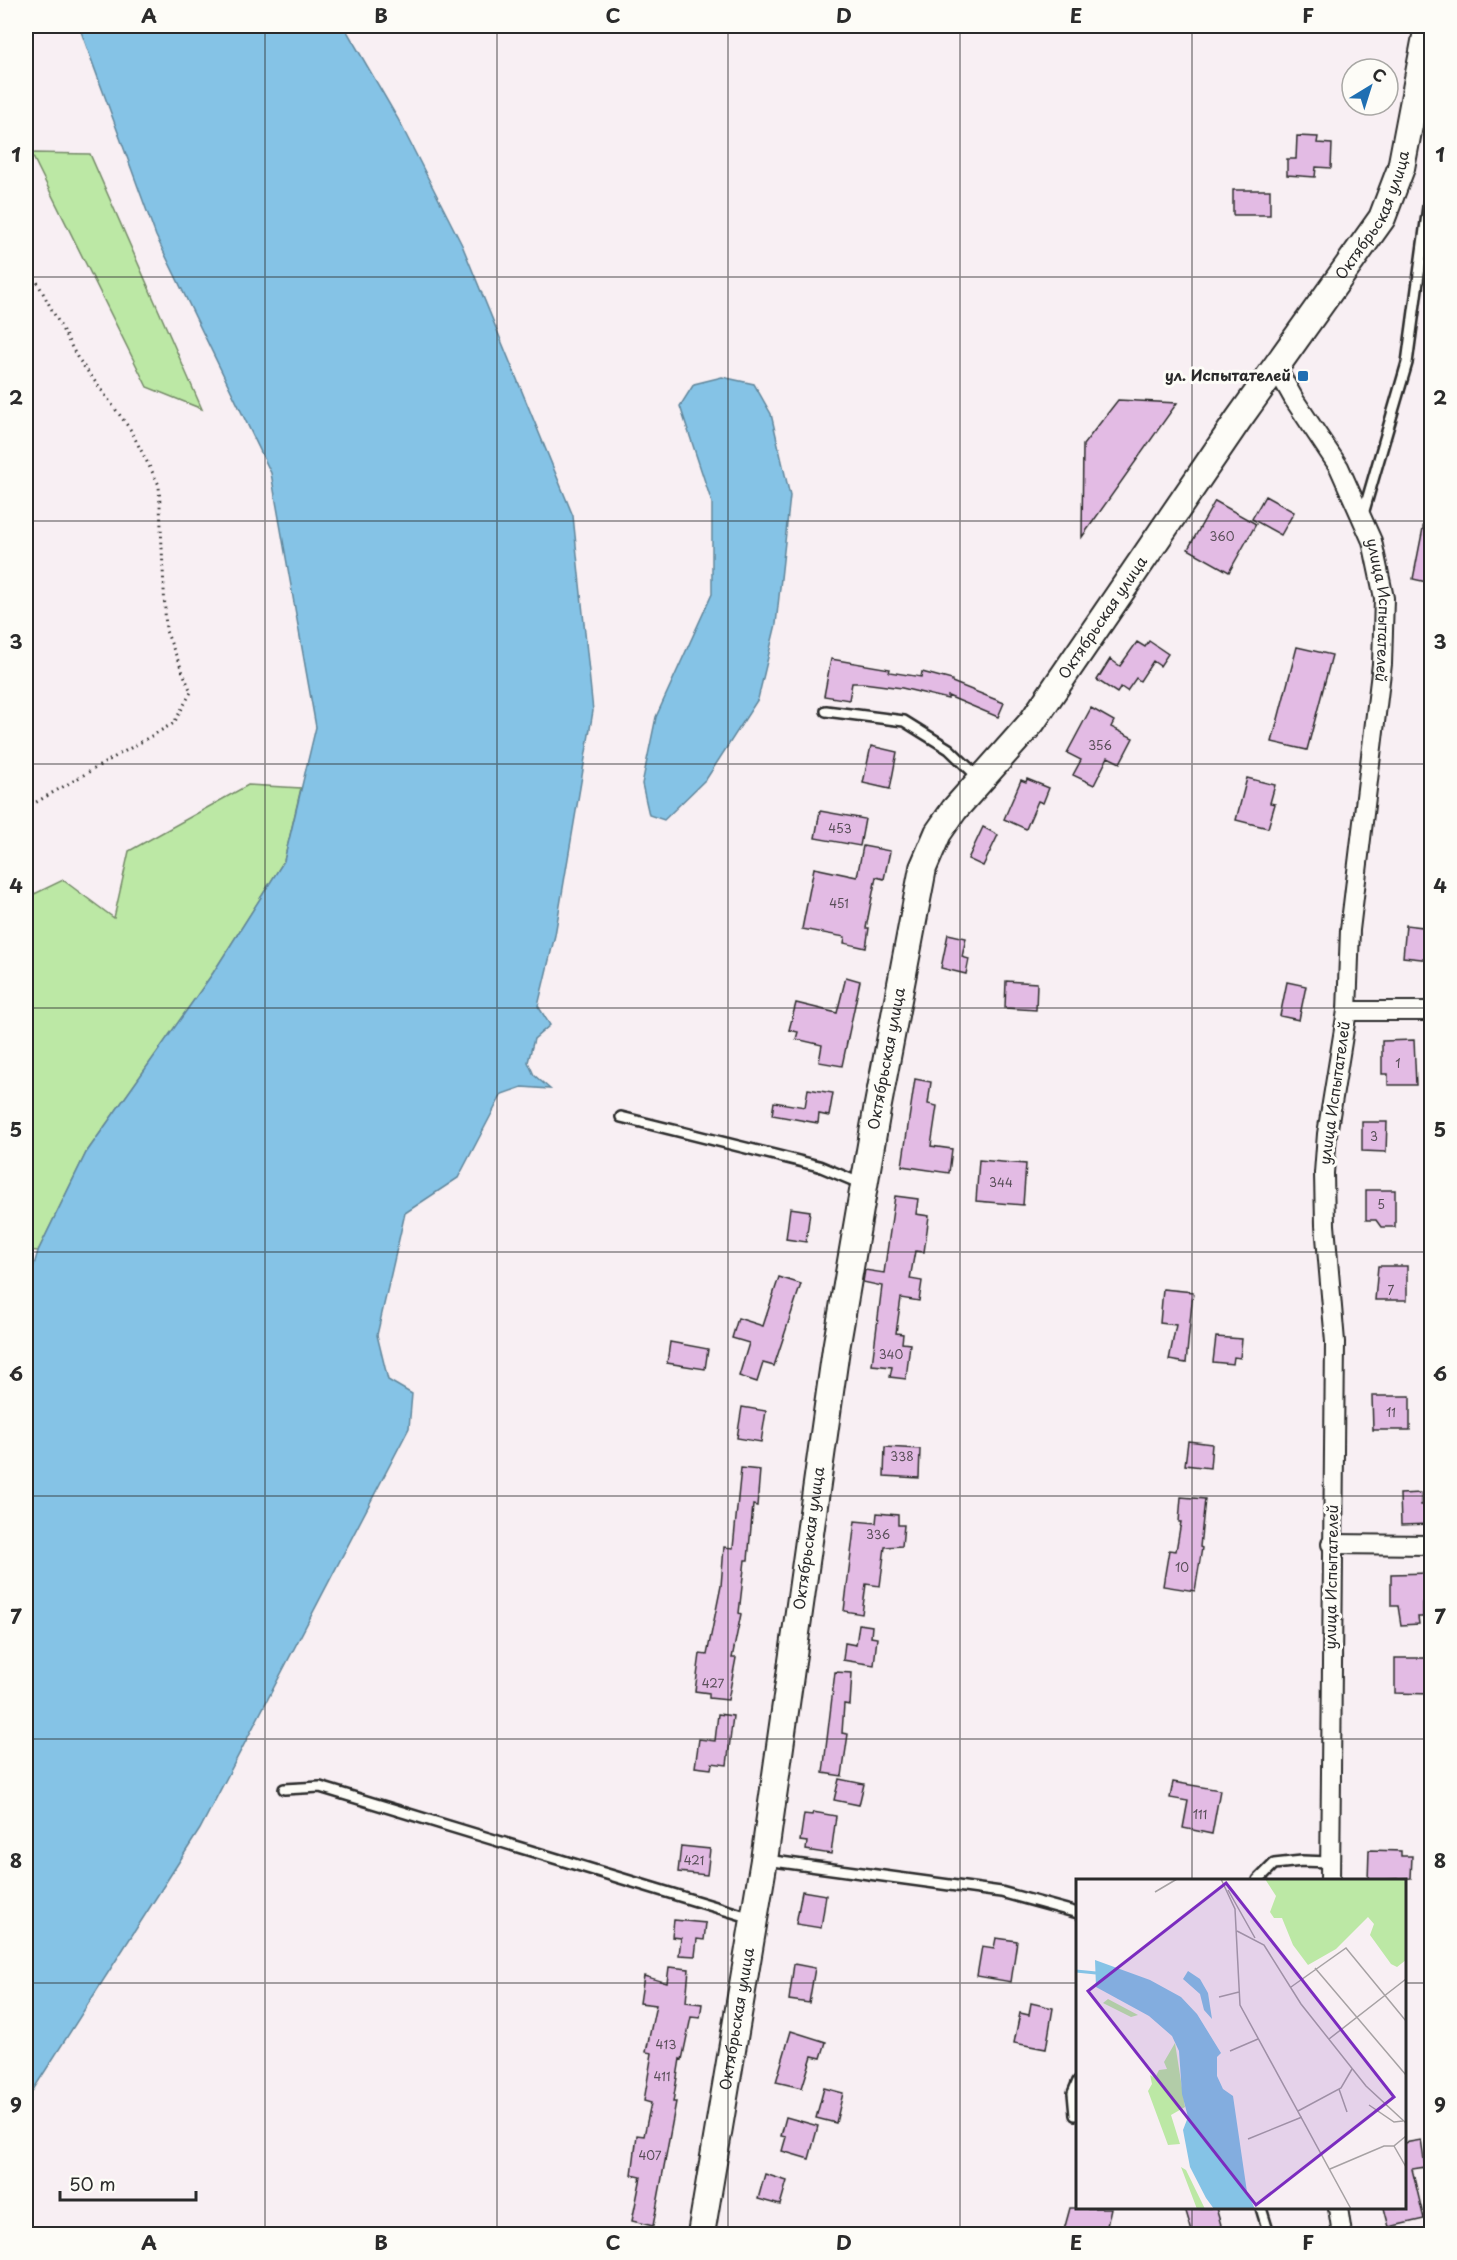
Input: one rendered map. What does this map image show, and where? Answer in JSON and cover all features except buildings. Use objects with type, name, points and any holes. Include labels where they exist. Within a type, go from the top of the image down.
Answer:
[{"type":"street","name":"Октябрьская улица","points":[[701,2235],[764,1860],[836,1349],[923,868],[938,833],[1032,722],[1205,468],[1382,218],[1401,168],[1427,26]]},
{"type":"street","name":"улица Испытателей","points":[[1277,369],[1294,401],[1339,467],[1372,541],[1384,598],[1382,664],[1350,930],[1347,1011],[1327,1134],[1324,1173],[1325,1225],[1335,1342],[1331,1544],[1330,1879]]},
{"type":"street","points":[[1347,1011],[1431,1011]]},
{"type":"street","points":[[1331,1544],[1431,1545]]},
{"type":"street","points":[[1338,2209],[1342,2235]]},
{"type":"lane","points":[[1427,26],[1431,56]]},
{"type":"lane","points":[[1362,518],[1407,363],[1431,177]]},
{"type":"lane","points":[[826,711],[904,721],[949,749],[981,780]]},
{"type":"lane","points":[[621,1117],[819,1166],[864,1185]]},
{"type":"lane","points":[[284,1789],[320,1787],[754,1919]]},
{"type":"lane","points":[[764,1860],[1001,1892],[1076,1913]]},
{"type":"lane","points":[[1260,1879],[1274,1864],[1302,1861],[1330,1862]]},
{"type":"lane","points":[[1075,2115],[1073,2093],[1076,2084]]},
{"type":"lane","points":[[1261,2209],[1269,2235]]},
{"type":"path","points":[[26,261],[77,357],[130,429],[159,485],[166,631],[190,692],[174,723],[26,808]]},
{"type":"green space","points":[[31,153],[90,154],[202,409],[147,387]]},
{"type":"green space","points":[[248,785],[301,788],[284,861],[213,973],[86,1153],[38,1251],[26,1250],[26,898],[63,880],[114,918],[129,851]]},
{"type":"water","points":[[79,26],[344,26],[398,119],[462,245],[573,516],[593,711],[555,935],[538,1006],[550,1025],[534,1039],[528,1062],[534,1075],[550,1089],[522,1087],[502,1094],[458,1178],[405,1213],[377,1335],[388,1380],[412,1394],[409,1428],[200,1829],[26,2101],[26,1293],[38,1251],[86,1153],[213,973],[284,861],[316,727],[271,473],[156,236]]},
{"type":"water","points":[[722,377],[754,384],[771,414],[790,496],[776,624],[758,699],[707,778],[664,820],[649,815],[642,784],[656,717],[712,594],[712,503],[680,406],[694,384]]},
{"type":"place","name":"ул. Испытателей","points":[[1303,376]]}]
